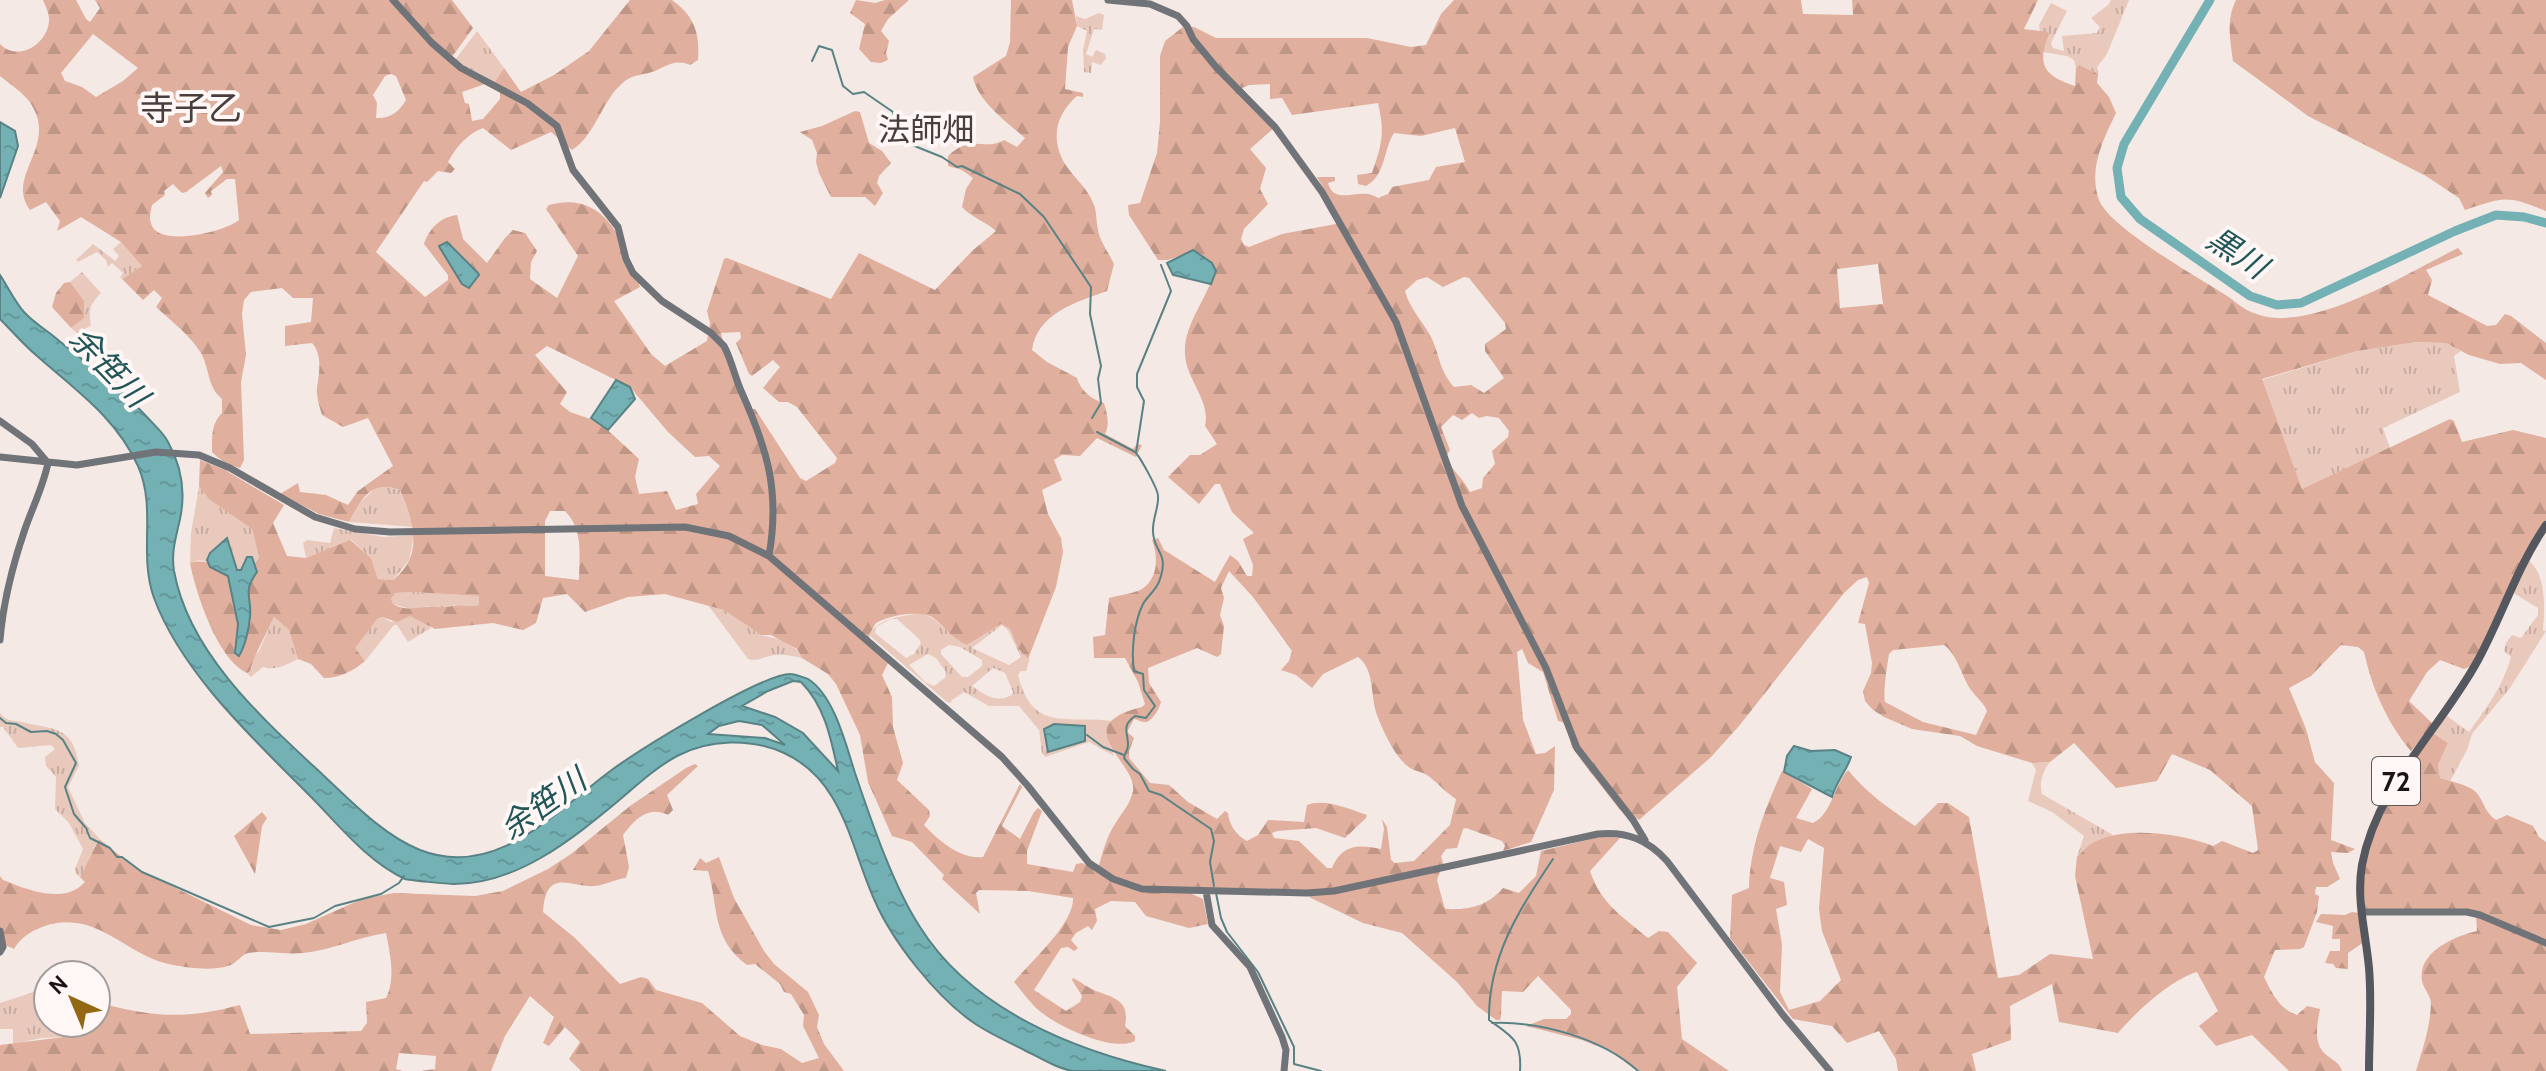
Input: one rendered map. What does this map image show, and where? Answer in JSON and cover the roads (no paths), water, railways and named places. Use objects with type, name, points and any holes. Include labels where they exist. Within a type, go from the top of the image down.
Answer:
[{"type":"main road","name":"72","points":[[2369,1071],[2370,982],[2360,883],[2367,845],[2382,803],[2478,661],[2525,559],[2546,525]]},
{"type":"street","points":[[393,0],[418,29],[461,68],[527,103],[557,126],[573,170],[618,227],[633,273],[662,301],[711,333],[724,346],[767,454],[772,478],[773,537],[769,556]]},
{"type":"street","points":[[1108,0],[1161,7],[1184,21],[1193,39],[1275,127],[1322,192],[1396,322],[1462,506],[1533,640],[1577,748],[1645,840],[1667,861],[1783,1015],[1830,1071]]},
{"type":"street","points":[[0,421],[32,444],[48,463]]},
{"type":"street","points":[[0,457],[85,464],[156,452],[193,454],[230,468],[307,513],[355,529],[404,532],[685,527],[729,536],[769,556],[1002,757],[1089,863],[1127,885],[1163,890],[1334,891],[1598,834],[1623,834],[1645,840]]},
{"type":"street","points":[[0,640],[9,586],[25,529],[43,488],[48,463]]},
{"type":"street","points":[[1206,891],[1212,925],[1250,967],[1278,1029],[1286,1050],[1284,1070]]},
{"type":"street","points":[[2362,912],[2467,912],[2546,943]]},
{"type":"street","points":[[0,931],[3,947],[0,952]]},
{"type":"water","points":[[0,122],[15,131],[18,146],[0,198]]},
{"type":"water","points":[[447,242],[479,275],[469,288],[462,284],[439,246]]},
{"type":"water","points":[[1193,250],[1212,263],[1216,271],[1211,284],[1173,275],[1167,263]]},
{"type":"water","points":[[0,275],[27,315],[112,383],[163,435],[173,451],[182,479],[182,509],[173,564],[182,601],[195,630],[232,684],[277,732],[357,807],[393,836],[420,850],[448,857],[475,856],[500,848],[548,821],[613,769],[702,714],[776,677],[800,676],[817,686],[832,708],[892,873],[910,911],[942,956],[968,982],[1028,1023],[1096,1052],[1166,1071],[1067,1070],[993,1034],[960,1012],[916,967],[892,932],[874,899],[842,816],[820,780],[804,765],[771,748],[730,742],[689,750],[653,772],[562,845],[500,877],[454,884],[405,879],[392,872],[357,845],[247,733],[203,682],[167,627],[154,598],[147,564],[146,498],[138,466],[129,449],[106,418],[0,319]],"holes":[[[793,681],[801,682],[816,702],[830,735],[838,771],[803,733],[775,717],[742,706]],[[739,721],[762,725],[785,745],[765,738],[708,734],[719,726]]]},
{"type":"water","points":[[616,380],[630,387],[635,399],[608,430],[591,418]]},
{"type":"water","points":[[227,538],[237,570],[241,570],[247,557],[252,557],[257,572],[249,590],[249,622],[239,656],[235,653],[238,624],[228,576],[210,567],[207,560],[210,553]]},
{"type":"water","points":[[1054,724],[1085,726],[1085,741],[1048,752],[1044,729]]},
{"type":"water","points":[[1794,746],[1811,751],[1835,750],[1851,757],[1832,797],[1784,772],[1787,756]]},
{"type":"waterway","name":"黒川","points":[[2210,0],[2124,144],[2117,168],[2121,197],[2140,219],[2250,296],[2277,305],[2301,303],[2496,215],[2524,217],[2546,223]]},
{"type":"waterway","points":[[812,61],[819,46],[832,50],[843,86],[853,94],[864,92],[893,112],[895,121],[912,145],[1020,194],[1044,217],[1091,287],[1090,314],[1101,366],[1098,379],[1101,403],[1092,418]]},
{"type":"waterway","points":[[1161,265],[1171,291],[1137,374],[1137,387],[1144,401],[1136,453],[1157,492],[1153,532],[1163,563],[1159,583],[1140,611],[1133,655],[1134,671],[1143,674],[1144,690],[1155,706],[1146,718],[1135,716],[1128,723],[1128,747],[1124,758],[1140,774],[1149,791],[1161,795],[1211,829],[1214,841],[1210,862],[1214,886]]},
{"type":"waterway","points":[[1097,432],[1135,452]]},
{"type":"waterway","points":[[0,718],[31,732],[56,734],[63,740],[76,763],[65,787],[74,814],[90,838],[110,848],[117,857],[122,857],[142,872],[269,927],[314,918],[335,906],[381,894],[399,883],[404,876]]},
{"type":"waterway","points":[[1087,735],[1103,747],[1124,755]]},
{"type":"waterway","points":[[1520,1071],[1519,1052],[1514,1040],[1489,1020],[1490,997],[1508,935],[1553,859]]},
{"type":"waterway","points":[[1216,893],[1227,932],[1258,972],[1294,1047],[1294,1064],[1321,1071]]},
{"type":"waterway","points":[[1492,1023],[1530,1025],[1569,1034],[1607,1049],[1638,1071]]},
{"type":"district","name":"寺子乙","points":[[191,108]]},
{"type":"district","name":"法師畑","points":[[926,130]]},
{"type":"water label","name":"余笹川","points":[[109,367]]},
{"type":"water label","name":"余笹川","points":[[543,804]]}]
